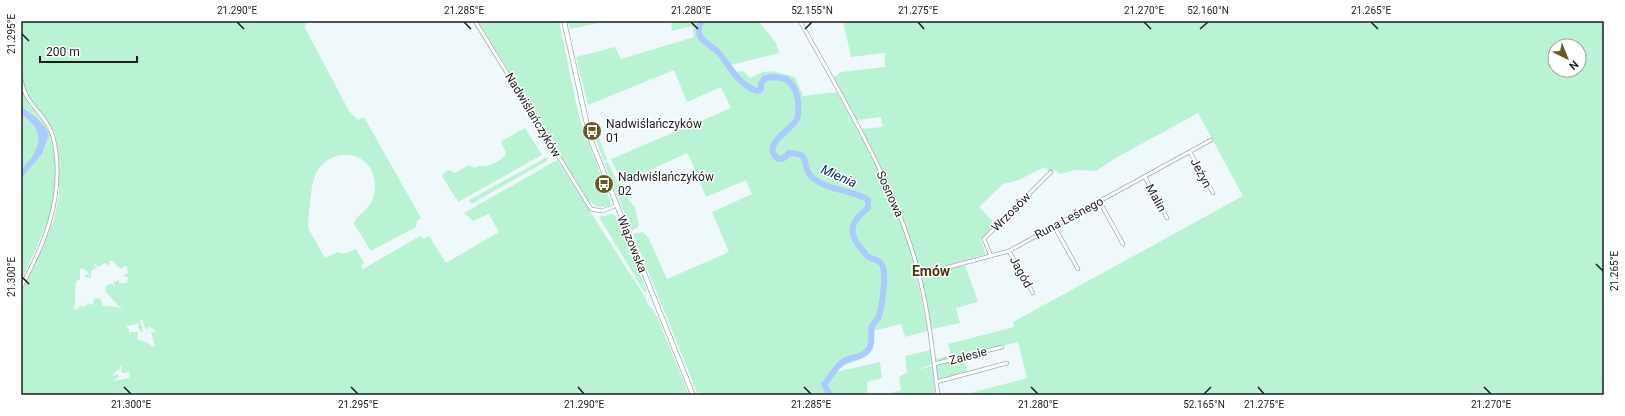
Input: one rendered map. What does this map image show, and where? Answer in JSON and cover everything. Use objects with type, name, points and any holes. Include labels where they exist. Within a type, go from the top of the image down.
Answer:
[{"type":"main road","name":"Wiązowska","points":[[564,21],[588,131],[693,395]]},
{"type":"street","name":"Nadwiślańczyków","points":[[475,21],[591,209],[602,211],[617,205]]},
{"type":"street","name":"Sosnowa","points":[[800,21],[876,163],[901,217],[919,275],[927,311],[938,395]]},
{"type":"street","points":[[21,80],[29,101],[50,128],[53,136],[57,165],[56,197],[51,219],[21,287]]},
{"type":"street","name":"Runa Leśnego","points":[[919,275],[1009,251],[1211,140]]},
{"type":"street","name":"Jeżyn","points":[[1190,152],[1213,194]]},
{"type":"street","name":"Wrzosów","points":[[991,256],[984,239],[1051,172]]},
{"type":"street","name":"Malin","points":[[1145,177],[1167,218]]},
{"type":"street","points":[[1100,202],[1123,244]]},
{"type":"street","points":[[1054,226],[1078,269]]},
{"type":"street","name":"Jagód","points":[[1009,251],[1033,293]]},
{"type":"street","name":"Zalesie","points":[[934,364],[1002,347]]},
{"type":"street","points":[[936,382],[1007,363]]},
{"type":"green space","points":[[21,21],[309,21],[304,26],[349,111],[358,120],[364,117],[421,218],[417,221],[416,227],[371,251],[354,224],[355,220],[372,201],[375,186],[373,175],[363,160],[355,156],[337,156],[328,160],[320,167],[314,178],[311,194],[308,224],[309,230],[325,258],[338,252],[344,254],[356,249],[364,263],[361,266],[363,269],[420,236],[424,239],[429,236],[446,263],[499,232],[489,214],[473,221],[464,213],[557,160],[645,297],[648,304],[656,314],[689,395],[21,395],[21,293],[54,220],[59,194],[59,165],[55,135],[51,127],[32,103],[24,86],[21,71]],"holes":[[[109,261],[113,261],[122,269],[124,266],[127,267],[128,273],[123,276],[129,278],[127,281],[128,283],[119,283],[119,280],[113,282],[116,288],[111,283],[106,286],[105,291],[124,312],[118,307],[103,306],[100,298],[94,299],[93,304],[91,305],[88,303],[86,306],[79,307],[76,310],[74,309],[76,282],[80,279],[80,270],[82,268],[88,272],[89,275],[85,275],[85,277],[91,278],[91,271],[98,267],[94,266],[95,264],[99,267],[104,263],[108,265],[110,264]],[[140,320],[142,320],[146,330],[149,327],[155,330],[155,332],[151,332],[155,346],[153,347],[148,343],[137,339],[138,332],[130,332],[129,335],[129,329],[126,326],[133,325],[133,323],[135,325],[139,323],[138,328],[142,333],[143,329],[140,328],[143,328]],[[122,364],[121,372],[128,372],[130,374],[129,378],[113,381],[119,377],[118,374],[112,376],[117,370],[120,371],[119,367],[121,367]]]},
{"type":"green space","points":[[478,21],[559,21],[579,117],[611,203],[609,206],[598,207],[589,201]]},
{"type":"green space","points":[[568,21],[609,21],[570,29]]},
{"type":"green space","points":[[671,21],[766,21],[760,23],[776,43],[779,53],[731,65],[735,72],[743,71],[750,78],[763,72],[772,71],[795,77],[803,96],[837,92],[870,154],[886,186],[905,232],[916,274],[928,331],[905,337],[901,324],[873,331],[874,341],[870,352],[854,362],[838,368],[836,372],[880,362],[882,378],[867,382],[868,395],[698,395],[633,234],[643,232],[649,239],[667,279],[729,252],[712,212],[752,194],[746,180],[706,197],[688,153],[622,182],[611,159],[731,108],[721,87],[687,102],[674,70],[588,105],[576,57],[615,47],[621,59],[694,37],[692,26],[672,31]]},
{"type":"green space","points":[[843,21],[1604,21],[1604,395],[963,395],[1027,378],[1018,342],[936,363],[936,359],[951,355],[948,344],[1014,327],[1013,322],[1243,196],[1198,113],[1114,159],[1096,171],[1076,170],[1060,174],[1054,169],[1049,172],[1044,167],[1019,180],[1003,184],[979,207],[996,225],[981,240],[986,254],[920,273],[902,216],[861,129],[883,127],[881,117],[856,120],[833,78],[841,72],[885,67],[885,53],[851,57]]},
{"type":"green space","points":[[21,87],[29,105],[48,128],[51,136],[56,166],[54,197],[49,219],[21,282],[21,179],[42,154],[49,135],[28,111],[21,107]]},
{"type":"green space","points":[[21,114],[30,121],[35,128],[38,134],[38,141],[33,155],[21,170]]},
{"type":"green space","points":[[525,128],[542,155],[458,202],[442,176],[443,174],[448,170],[455,173],[469,165],[475,168],[479,166],[488,166],[496,162],[505,156],[506,152],[501,143],[502,141]]},
{"type":"green space","points":[[598,135],[607,159],[604,162],[595,137]]},
{"type":"green space","points":[[547,157],[547,161],[471,204],[469,200]]},
{"type":"green space","points":[[608,162],[618,184],[635,208],[639,226],[632,231],[604,163]]},
{"type":"green space","points":[[612,214],[616,216],[647,291],[645,293],[599,217]]},
{"type":"green space","points":[[965,265],[978,302],[956,308],[960,323],[932,329],[921,277]]},
{"type":"green space","points":[[931,350],[933,364],[916,370],[933,366],[935,395],[884,395],[901,390],[899,377],[907,372],[905,356]]},
{"type":"green space","points":[[964,358],[967,372],[938,380],[936,366]]},
{"type":"water","points":[[21,107],[29,112],[44,126],[49,135],[42,154],[21,179],[21,170],[33,155],[38,141],[38,134],[30,121],[21,114]]},
{"type":"waterway","name":"Mienia","points":[[702,21],[699,30],[701,38],[721,55],[738,79],[744,84],[757,91],[761,89],[761,84],[765,78],[775,77],[786,79],[794,88],[798,101],[798,117],[794,124],[778,138],[775,143],[773,153],[778,159],[784,158],[789,153],[800,155],[804,159],[809,174],[815,180],[830,187],[856,194],[868,200],[868,208],[858,217],[852,231],[856,242],[866,255],[881,263],[884,276],[884,290],[878,317],[872,326],[871,342],[868,351],[847,359],[841,363],[824,384],[830,395]]},
{"type":"place","name":"Nadwiślańczyków 01","points":[[592,131]]},
{"type":"place","name":"Nadwiślańczyków 02","points":[[604,184]]},
{"type":"district","name":"Emów","points":[[931,271]]}]
